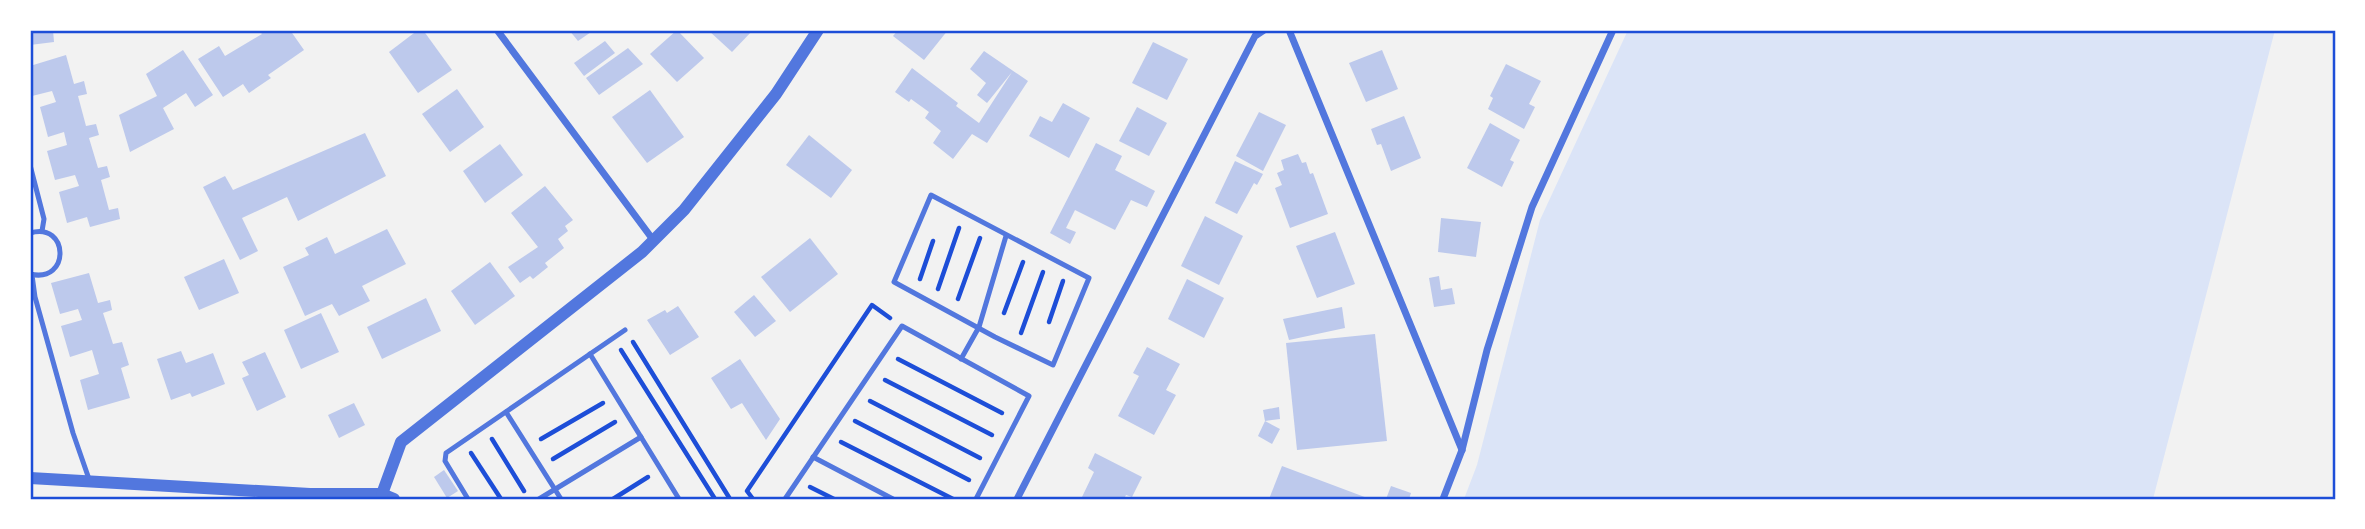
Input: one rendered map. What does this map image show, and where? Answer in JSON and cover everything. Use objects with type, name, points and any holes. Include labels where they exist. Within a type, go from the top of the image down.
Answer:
[{"type":"street","points":[[497,30],[654,241]]},
{"type":"street","points":[[30,478],[388,497],[401,442],[654,241],[684,210],[776,94],[818,30]]},
{"type":"street","points":[[1017,499],[1255,36],[1264,30]]},
{"type":"street","points":[[1289,30],[1462,450]]},
{"type":"street","points":[[1443,499],[1462,450],[1487,350],[1532,207],[1613,30]]},
{"type":"lane","points":[[30,165],[44,219],[41,231]]},
{"type":"lane","points":[[931,195],[946,202],[1089,278],[1053,365],[894,282],[931,195]]},
{"type":"lane","points":[[30,233],[41,231],[54,238],[58,244],[60,258],[52,270],[40,276],[31,274],[35,297],[90,482]]},
{"type":"lane","points":[[961,359],[979,327],[1006,236]]},
{"type":"lane","points":[[785,499],[902,326],[1029,396],[976,499]]},
{"type":"lane","points":[[468,499],[445,461],[446,453],[625,330]]},
{"type":"lane","points":[[590,354],[679,499]]},
{"type":"lane","points":[[506,412],[561,499]]},
{"type":"lane","points":[[539,499],[641,437]]},
{"type":"lane","points":[[813,457],[893,499]]},
{"type":"path","points":[[915,293],[946,202]]},
{"type":"path","points":[[933,303],[964,213]]},
{"type":"path","points":[[954,314],[984,224]]},
{"type":"path","points":[[995,337],[1028,247]]},
{"type":"path","points":[[1016,346],[1048,257]]},
{"type":"path","points":[[1038,357],[1068,267]]},
{"type":"path","points":[[753,499],[747,491],[872,305],[902,326]]},
{"type":"path","points":[[625,330],[730,499]]},
{"type":"path","points":[[613,338],[715,499]]},
{"type":"path","points":[[885,352],[1016,421]]},
{"type":"path","points":[[871,372],[1005,442]]},
{"type":"path","points":[[856,394],[993,465]]},
{"type":"path","points":[[528,447],[615,396]]},
{"type":"path","points":[[842,414],[982,487]]},
{"type":"path","points":[[541,467],[627,415]]},
{"type":"path","points":[[484,426],[529,499]]},
{"type":"path","points":[[828,435],[953,499]]},
{"type":"path","points":[[463,441],[500,499]]},
{"type":"path","points":[[613,499],[661,469]]},
{"type":"path","points":[[797,480],[834,499]]},
{"type":"shaded area","points":[[1628,30],[2275,30],[2153,499],[1464,499],[1477,465],[1540,220]]},
{"type":"building","points":[[30,30],[53,30],[54,42],[30,45]]},
{"type":"building","points":[[258,30],[290,30],[304,50],[268,75],[271,78],[249,93],[243,84],[223,97],[198,59],[219,46],[225,56],[262,34]]},
{"type":"building","points":[[418,30],[423,30],[452,70],[418,93],[389,52]]},
{"type":"building","points":[[569,30],[594,30],[578,41]]},
{"type":"building","points":[[677,30],[704,58],[677,82],[650,54]]},
{"type":"building","points":[[708,30],[753,30],[732,52]]},
{"type":"building","points":[[898,30],[948,30],[924,60],[893,36]]},
{"type":"building","points":[[605,41],[615,53],[584,76],[574,63]]},
{"type":"building","points":[[1153,42],[1188,59],[1167,100],[1132,83]]},
{"type":"building","points":[[628,48],[643,64],[599,95],[586,78]]},
{"type":"building","points":[[183,50],[213,95],[195,107],[186,93],[163,108],[174,129],[130,152],[119,115],[157,96],[146,74]]},
{"type":"building","points":[[1382,50],[1398,89],[1366,102],[1349,63]]},
{"type":"building","points":[[984,51],[1028,81],[987,143],[972,134],[953,159],[933,143],[941,131],[925,118],[929,112],[895,92],[912,68],[958,103],[956,106],[979,123],[1012,72],[987,103],[977,95],[986,83],[970,69]]},
{"type":"building","points":[[66,55],[74,84],[84,81],[87,94],[78,96],[86,126],[96,124],[99,135],[89,138],[98,168],[107,166],[110,177],[101,180],[109,210],[118,208],[120,219],[90,227],[87,217],[67,223],[59,192],[79,186],[75,175],[55,180],[47,151],[67,145],[64,132],[48,137],[40,107],[56,102],[52,91],[32,96],[30,87],[30,66]]},
{"type":"building","points":[[1506,64],[1541,81],[1529,104],[1535,107],[1524,129],[1488,109],[1493,98],[1490,96]]},
{"type":"building","points":[[457,89],[484,127],[450,152],[422,114]]},
{"type":"building","points":[[650,90],[684,137],[647,163],[612,117]]},
{"type":"building","points":[[1063,103],[1090,118],[1069,158],[1029,136],[1040,116],[1052,122]]},
{"type":"building","points":[[1137,107],[1167,123],[1149,156],[1119,141]]},
{"type":"building","points":[[1259,112],[1286,125],[1263,171],[1236,156]]},
{"type":"building","points":[[1404,116],[1421,158],[1391,171],[1381,144],[1377,145],[1371,129]]},
{"type":"building","points":[[1490,123],[1520,140],[1510,160],[1514,162],[1502,187],[1467,168]]},
{"type":"building","points":[[365,133],[386,176],[298,221],[287,197],[242,218],[258,251],[240,260],[203,187],[225,176],[233,190]]},
{"type":"building","points":[[809,135],[852,170],[831,198],[786,165]]},
{"type":"building","points":[[1096,143],[1122,156],[1115,170],[1155,191],[1147,207],[1131,200],[1115,230],[1075,210],[1066,228],[1076,232],[1070,244],[1050,233]]},
{"type":"building","points":[[500,144],[523,175],[485,203],[463,171]]},
{"type":"building","points":[[1298,154],[1302,163],[1306,162],[1310,174],[1313,173],[1328,214],[1290,228],[1275,188],[1282,185],[1277,173],[1284,170],[1281,160]]},
{"type":"building","points":[[1235,161],[1263,174],[1257,185],[1254,183],[1237,214],[1215,203]]},
{"type":"building","points":[[545,186],[573,220],[565,226],[568,231],[558,239],[564,248],[545,263],[548,267],[533,279],[530,276],[520,283],[508,267],[538,247],[511,213]]},
{"type":"building","points":[[1205,216],[1243,236],[1219,285],[1181,266]]},
{"type":"building","points":[[1441,218],[1481,222],[1476,257],[1438,252]]},
{"type":"building","points":[[387,229],[406,264],[362,286],[370,301],[339,316],[332,304],[305,316],[283,267],[309,255],[305,248],[327,237],[335,254]]},
{"type":"building","points":[[1335,232],[1355,284],[1317,298],[1296,246]]},
{"type":"building","points":[[810,238],[838,274],[790,312],[761,277]]},
{"type":"building","points":[[224,259],[239,293],[199,310],[184,277]]},
{"type":"building","points":[[490,262],[515,296],[475,325],[451,291]]},
{"type":"building","points":[[89,273],[98,303],[110,300],[112,310],[103,313],[113,344],[122,342],[129,365],[121,368],[130,398],[88,410],[80,380],[99,374],[92,350],[70,357],[61,326],[82,320],[78,309],[60,314],[51,283]]},
{"type":"building","points":[[1439,276],[1441,290],[1452,288],[1455,304],[1434,307],[1429,278]]},
{"type":"building","points":[[1187,279],[1224,298],[1204,338],[1168,319]]},
{"type":"building","points":[[754,295],[776,321],[755,337],[734,312]]},
{"type":"building","points":[[426,298],[441,331],[382,359],[367,327]]},
{"type":"building","points":[[678,306],[699,337],[670,355],[647,320]]},
{"type":"building","points":[[1342,307],[1345,328],[1289,340],[1283,319]]},
{"type":"building","points":[[321,313],[339,352],[301,369],[284,330]]},
{"type":"building","points":[[1375,334],[1387,441],[1297,450],[1286,343]]},
{"type":"building","points":[[1147,347],[1180,364],[1166,390],[1176,395],[1154,435],[1118,416],[1139,376],[1133,373]]},
{"type":"building","points":[[181,351],[186,363],[213,353],[225,384],[192,397],[190,393],[171,400],[157,359]]},
{"type":"building","points":[[265,352],[286,397],[257,411],[242,378],[249,375],[242,362]]},
{"type":"building","points":[[740,359],[780,419],[766,440],[742,403],[731,409],[711,378]]},
{"type":"building","points":[[354,403],[365,425],[339,438],[328,415]]},
{"type":"building","points":[[1279,407],[1280,419],[1265,421],[1263,410]]},
{"type":"building","points":[[1265,421],[1280,429],[1272,444],[1258,436]]},
{"type":"building","points":[[1095,453],[1142,477],[1132,497],[1082,497],[1094,472],[1088,468]]},
{"type":"building","points":[[1282,466],[1370,499],[1269,499]]},
{"type":"building","points":[[444,470],[458,491],[447,498],[434,477]]},
{"type":"building","points":[[1391,486],[1411,493],[1409,499],[1386,499]]}]
